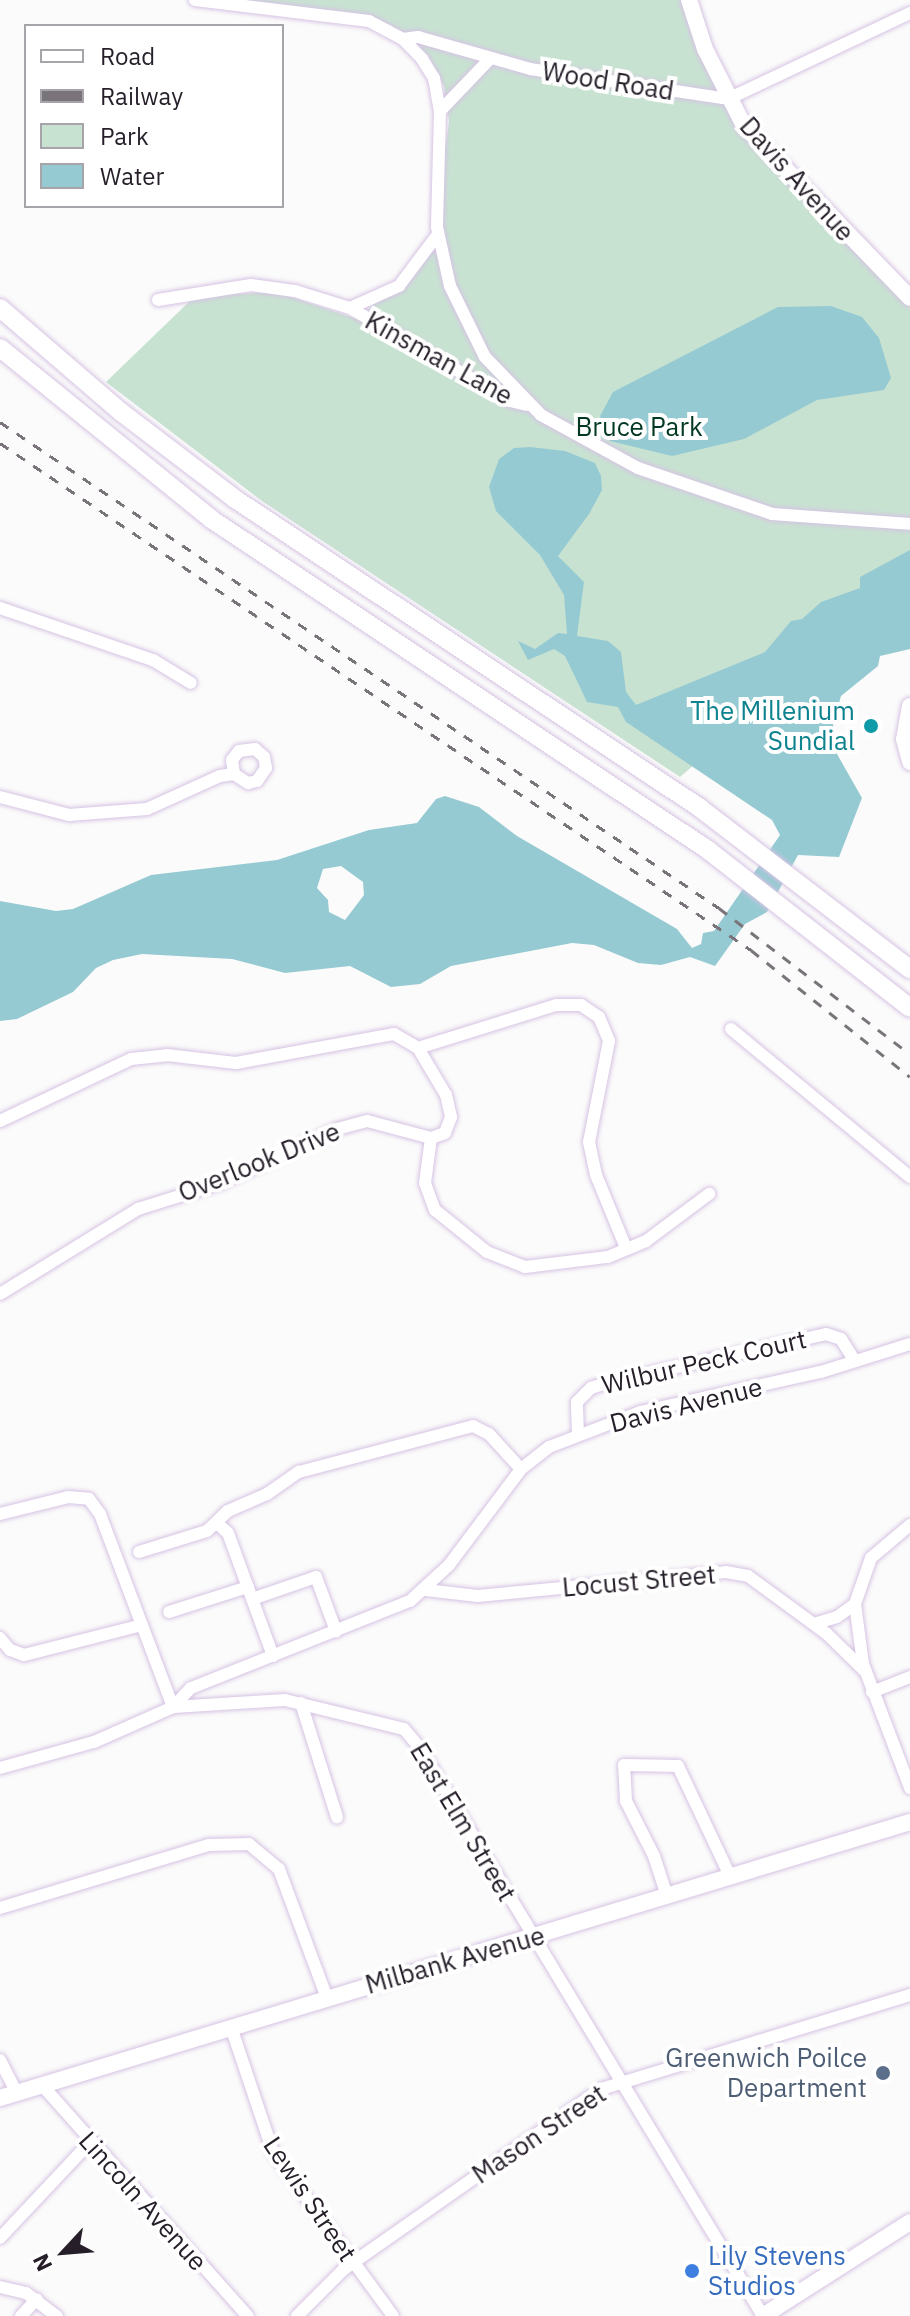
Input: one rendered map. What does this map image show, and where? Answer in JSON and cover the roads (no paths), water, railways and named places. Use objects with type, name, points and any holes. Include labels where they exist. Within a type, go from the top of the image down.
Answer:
[{"type":"highway","points":[[0,299],[38,342]]},
{"type":"highway","points":[[0,308],[38,342],[235,499],[762,852],[910,969]]},
{"type":"highway","points":[[0,348],[69,408],[241,540],[745,876],[910,1008]]},
{"type":"highway","points":[[0,362],[69,408]]},
{"type":"main road","name":"Davis Avenue","points":[[689,0],[728,99],[762,149],[910,298]]},
{"type":"main road","points":[[910,706],[904,739],[910,762]]},
{"type":"main road","name":"Milbank Avenue","points":[[8,2094],[910,1822]]},
{"type":"main road","points":[[763,2316],[910,2222]]},
{"type":"street","name":"Wood Road","points":[[195,0],[345,17],[403,39],[418,37],[488,61],[728,99]]},
{"type":"street","points":[[728,99],[910,13]]},
{"type":"street","points":[[403,39],[429,68],[440,111],[438,234],[461,317],[493,366],[530,406],[561,429],[625,462],[772,514],[910,524]]},
{"type":"street","points":[[440,111],[488,61]]},
{"type":"street","name":"Kinsman Lane","points":[[350,308],[399,286],[438,234]]},
{"type":"street","name":"Kinsman Lane","points":[[158,300],[251,285],[350,308],[510,401],[530,406]]},
{"type":"street","points":[[3,612],[153,660],[191,683]]},
{"type":"street","points":[[0,797],[69,815],[147,809],[234,774]]},
{"type":"street","points":[[418,1048],[556,1005],[581,1005],[599,1017],[609,1041],[589,1142],[596,1175],[626,1248]]},
{"type":"street","points":[[731,1029],[910,1177]]},
{"type":"street","points":[[0,1121],[105,1070],[151,1055],[236,1063],[394,1034],[418,1048],[450,1107],[445,1133],[431,1138],[429,1199],[444,1219],[487,1252],[525,1267],[595,1261],[646,1241],[709,1194]]},
{"type":"street","name":"Overlook Drive","points":[[0,1294],[138,1209],[209,1188],[337,1129],[367,1121],[431,1138]]},
{"type":"street","name":"Wilbur Peck Court","points":[[578,1435],[577,1402],[591,1388],[610,1382],[826,1334],[841,1339],[855,1361]]},
{"type":"street","name":"Davis Avenue","points":[[173,1707],[191,1688],[400,1607],[426,1590],[521,1469],[578,1435],[677,1401],[855,1361],[910,1344]]},
{"type":"street","points":[[139,1552],[218,1524],[228,1511],[267,1494],[299,1472],[473,1426],[489,1434],[521,1469]]},
{"type":"street","points":[[0,1514],[68,1497],[89,1499],[100,1514],[173,1707]]},
{"type":"street","points":[[218,1524],[228,1533],[273,1656]]},
{"type":"street","points":[[814,1624],[844,1614],[855,1601],[871,1558],[910,1525]]},
{"type":"street","name":"Locust Street","points":[[426,1590],[478,1596],[726,1572],[756,1579],[814,1624],[866,1672]]},
{"type":"street","points":[[169,1612],[316,1577],[336,1631]]},
{"type":"street","points":[[855,1601],[866,1672],[910,1788]]},
{"type":"street","points":[[0,1638],[10,1650],[24,1655],[142,1625]]},
{"type":"street","points":[[872,1692],[910,1677]]},
{"type":"street","points":[[301,1703],[337,1817]]},
{"type":"street","name":"East Elm Street","points":[[0,1768],[94,1742],[173,1707],[301,1703],[374,1718],[412,1736],[763,2316]]},
{"type":"street","points":[[667,1896],[654,1856],[626,1801],[624,1765],[678,1766],[730,1876]]},
{"type":"street","points":[[0,1908],[209,1845],[249,1844],[279,1869],[327,1998]]},
{"type":"street","name":"Mason Street","points":[[297,2316],[353,2263],[601,2089],[910,1995]]},
{"type":"street","name":"Lewis Street","points":[[231,2027],[273,2152],[393,2316]]},
{"type":"street","points":[[0,2060],[8,2094]]},
{"type":"street","name":"Lincoln Avenue","points":[[41,2084],[248,2316]]},
{"type":"street","points":[[0,2238],[90,2142]]},
{"type":"street","points":[[0,2287],[37,2299],[57,2316]]},
{"type":"street","points":[[21,2316],[37,2299]]},
{"type":"water","points":[[831,306],[862,317],[879,338],[891,378],[884,390],[817,400],[744,439],[672,456],[610,441],[600,416],[613,392],[778,307]]},
{"type":"water","points":[[514,448],[565,451],[595,463],[601,476],[602,490],[589,514],[558,556],[584,582],[577,636],[608,641],[621,652],[626,692],[636,705],[765,652],[791,621],[802,619],[821,602],[860,588],[860,577],[910,550],[910,649],[880,656],[878,666],[841,696],[833,725],[837,754],[862,798],[839,857],[798,855],[767,912],[745,924],[715,966],[690,957],[661,965],[638,963],[594,945],[572,943],[451,966],[420,984],[391,987],[350,966],[285,973],[232,959],[142,954],[113,960],[96,968],[73,992],[17,1019],[0,1021],[0,901],[56,911],[73,909],[151,875],[277,860],[369,830],[417,823],[436,799],[445,796],[479,807],[517,836],[677,929],[692,948],[701,944],[703,933],[714,931],[780,835],[772,820],[626,722],[618,707],[587,702],[565,656],[554,649],[528,660],[518,641],[535,649],[558,633],[567,634],[564,595],[540,555],[496,511],[489,487],[499,459]],"holes":[[[341,866],[363,882],[364,895],[345,920],[329,912],[328,900],[317,888],[323,869]]]},
{"type":"railway","points":[[0,422],[719,908],[910,1054]]},
{"type":"railway","points":[[0,443],[751,950],[910,1077]]},
{"type":"place","name":"The Millenium Sundial","points":[[871,726]]},
{"type":"place","name":"Greenwich Poilce Department","points":[[883,2073]]},
{"type":"place","name":"Lily Stevens Studios","points":[[692,2271]]},
{"type":"park label","name":"Bruce Park","points":[[639,427]]}]
